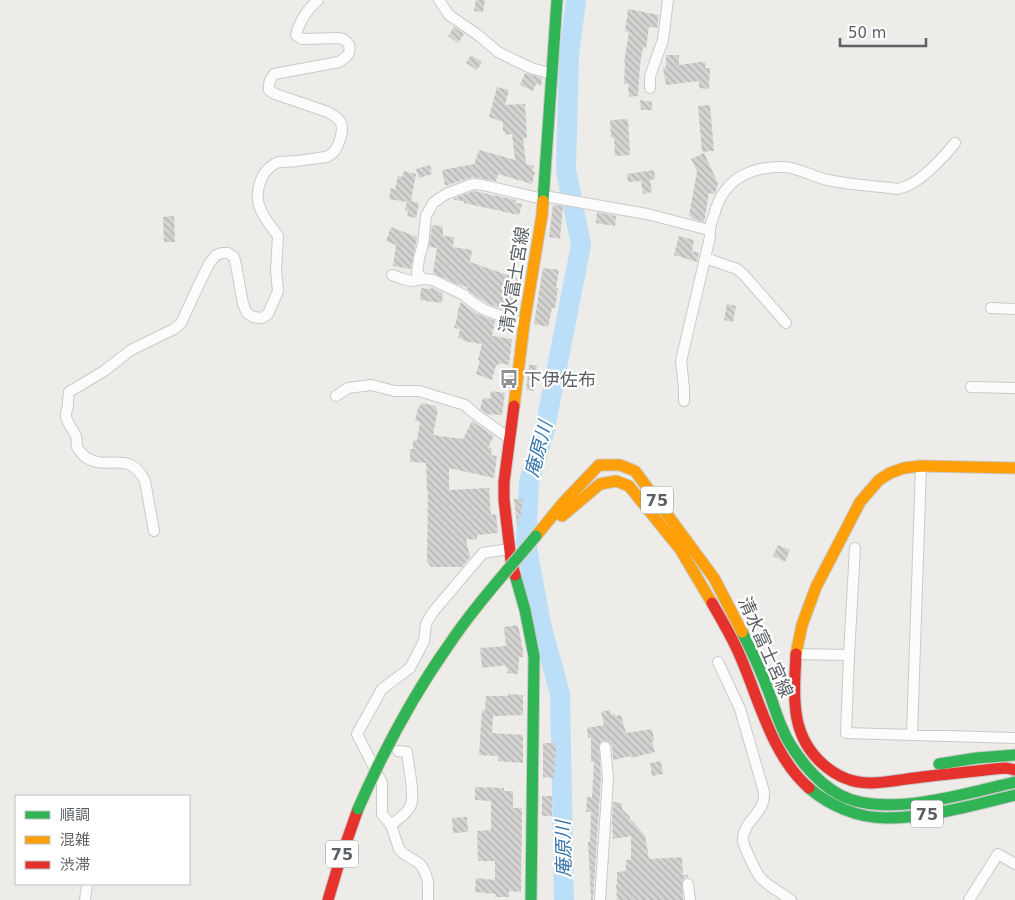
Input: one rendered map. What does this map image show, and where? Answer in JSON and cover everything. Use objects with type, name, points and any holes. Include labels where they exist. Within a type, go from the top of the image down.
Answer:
[{"type":"main road","name":"清水富士宮線","points":[[531,900],[534,656],[510,560],[504,482],[524,324],[542,215],[557,0]]},
{"type":"main road","name":"清水富士宮線","points":[[328,900],[358,808],[388,744],[409,706],[438,660],[489,592],[562,504],[599,466],[620,465],[635,471],[714,578],[742,644],[773,737],[788,764],[804,783],[820,797],[838,807],[859,814],[885,818],[912,816],[1015,795]]},
{"type":"main road","points":[[1015,468],[921,466],[904,468],[890,473],[879,480],[860,502],[816,587],[802,625],[796,654],[795,674],[797,711],[804,739],[820,762],[843,777],[857,782],[871,783],[994,769],[1006,768],[1015,770]]},
{"type":"main road","name":"清水富士宮線","points":[[536,536],[600,484],[616,481],[629,486],[680,549],[742,644],[771,697],[783,731],[799,758],[812,773],[841,795],[863,802],[886,805],[944,799],[1015,782]]},
{"type":"main road","points":[[796,654],[798,675],[808,712]]},
{"type":"main road","points":[[825,750],[832,759],[844,766],[871,774],[976,757],[1015,755]]},
{"type":"street","points":[[154,531],[145,481],[141,473],[129,464],[118,462],[98,463],[90,460],[78,448],[76,435],[66,420],[65,412],[68,405],[69,392],[104,371],[131,350],[174,329],[182,323],[209,264],[216,255],[228,253],[234,257],[243,304],[247,313],[253,317],[262,318],[268,314],[278,291],[276,271],[278,236],[258,205],[258,186],[267,170],[278,162],[327,157],[333,152],[340,140],[342,129],[341,123],[336,116],[275,94],[269,90],[268,84],[274,74],[339,62],[350,51],[349,44],[343,39],[302,40],[296,35],[298,26],[318,0]]},
{"type":"street","points":[[439,0],[450,15],[498,52],[530,68],[552,74]]},
{"type":"street","points":[[650,88],[650,76],[663,40],[668,0]]},
{"type":"street","points":[[684,401],[681,361],[710,237],[709,230],[717,203],[726,189],[738,177],[752,171],[785,167],[800,170],[827,180],[897,189],[909,186],[918,179],[947,153],[955,143]]},
{"type":"street","points":[[423,279],[418,273],[426,216],[433,203],[446,194],[473,184],[543,198],[647,214],[709,230]]},
{"type":"street","points":[[705,258],[737,269],[786,323]]},
{"type":"street","points":[[392,275],[412,281],[433,280],[464,295],[485,310],[524,324]]},
{"type":"street","points":[[991,308],[1015,309]]},
{"type":"street","points":[[336,396],[348,388],[371,386],[395,391],[419,391],[465,405],[509,438]]},
{"type":"street","points":[[971,387],[1015,388]]},
{"type":"street","points":[[912,735],[921,466]]},
{"type":"street","points":[[855,548],[846,733],[1015,738]]},
{"type":"street","points":[[428,900],[428,882],[425,872],[420,864],[399,849],[392,825],[382,814],[382,783],[357,734],[382,689],[410,668],[424,641],[426,624],[440,604],[483,552],[509,549]]},
{"type":"street","points":[[796,654],[849,655]]},
{"type":"street","points":[[718,662],[740,710],[764,792],[762,806],[750,820],[743,835],[743,842],[760,878],[792,900]]},
{"type":"street","points":[[600,900],[608,778],[605,748]]},
{"type":"street","points":[[392,825],[406,813],[411,806],[412,797],[407,752],[398,750]]},
{"type":"street","points":[[969,900],[998,854],[1015,864]]},
{"type":"street","points":[[688,884],[690,900]]},
{"type":"street","points":[[86,900],[87,885]]},
{"type":"building","points":[[476,0],[485,0],[483,12],[474,11]]},
{"type":"building","points":[[628,9],[659,15],[657,28],[649,27],[646,48],[643,47],[638,96],[629,97],[628,84],[624,84],[624,62],[629,32],[625,31]]},
{"type":"building","points":[[454,27],[464,34],[458,43],[448,36]]},
{"type":"building","points":[[471,55],[482,62],[477,70],[466,63]]},
{"type":"building","points":[[666,55],[679,55],[679,65],[706,63],[705,68],[710,68],[709,89],[699,88],[699,81],[666,85],[663,68],[666,67]]},
{"type":"building","points":[[525,73],[542,78],[541,86],[536,84],[533,91],[520,85]]},
{"type":"building","points":[[497,87],[509,90],[505,105],[525,104],[527,138],[523,138],[526,164],[534,166],[532,171],[535,172],[532,184],[498,174],[496,181],[473,177],[445,186],[442,170],[474,164],[479,150],[515,160],[512,134],[505,135],[503,122],[489,117]]},
{"type":"building","points":[[640,100],[652,102],[652,110],[641,110]]},
{"type":"building","points":[[710,105],[714,151],[702,152],[698,106]]},
{"type":"building","points":[[628,119],[630,155],[615,156],[610,120]]},
{"type":"building","points":[[704,153],[718,183],[715,194],[709,193],[704,222],[689,216],[697,171],[691,159]]},
{"type":"building","points":[[430,165],[432,174],[419,178],[416,169]]},
{"type":"building","points":[[654,170],[655,179],[650,180],[652,192],[643,194],[641,181],[628,182],[627,174]]},
{"type":"building","points":[[404,171],[416,174],[411,201],[419,203],[416,218],[407,216],[408,211],[405,210],[407,202],[389,199],[391,188],[395,189],[398,176],[402,177]]},
{"type":"building","points":[[474,191],[516,200],[515,203],[522,204],[519,215],[454,200],[454,198]]},
{"type":"building","points":[[553,205],[563,206],[560,239],[549,237]]},
{"type":"building","points":[[597,212],[616,216],[615,226],[596,223]]},
{"type":"building","points":[[174,216],[175,242],[164,242],[163,217]]},
{"type":"building","points":[[432,225],[443,227],[443,236],[454,237],[453,247],[472,250],[470,262],[519,279],[509,311],[488,304],[467,289],[468,287],[461,286],[433,273],[437,248],[429,247]]},
{"type":"building","points":[[391,227],[417,237],[411,269],[393,266],[396,245],[386,241]]},
{"type":"building","points":[[679,236],[694,240],[692,251],[699,253],[697,262],[674,255]]},
{"type":"building","points":[[543,268],[559,270],[555,308],[552,308],[548,327],[534,324]]},
{"type":"building","points":[[431,287],[443,293],[442,303],[420,300],[421,288],[431,289]]},
{"type":"building","points":[[461,302],[482,316],[495,321],[492,336],[512,339],[509,365],[499,363],[498,366],[496,365],[492,380],[476,374],[482,344],[463,341],[463,339],[458,338],[460,329],[454,328]]},
{"type":"building","points":[[727,304],[736,306],[733,322],[724,320]]},
{"type":"building","points":[[529,365],[537,365],[533,391],[526,390]]},
{"type":"building","points":[[491,391],[505,393],[502,415],[486,414],[480,409],[483,398],[490,399]]},
{"type":"building","points":[[422,403],[436,406],[436,409],[438,409],[433,435],[463,439],[472,421],[494,436],[488,447],[492,449],[491,455],[497,456],[494,478],[449,468],[449,490],[489,488],[491,515],[496,514],[498,533],[477,535],[477,540],[466,539],[470,557],[462,567],[431,567],[427,561],[428,491],[426,463],[410,462],[410,449],[413,449],[413,441],[417,440],[420,422],[415,421],[418,408]]},
{"type":"building","points":[[514,499],[523,499],[520,518],[518,518],[519,525],[517,525]]},
{"type":"building","points":[[778,545],[790,550],[785,562],[773,556]]},
{"type":"building","points":[[518,625],[523,657],[519,657],[518,674],[507,673],[508,668],[505,668],[506,665],[482,668],[480,648],[506,646],[504,627]]},
{"type":"building","points":[[508,694],[523,695],[523,715],[493,716],[492,733],[523,735],[523,763],[498,761],[498,756],[479,755],[482,710],[485,711],[486,696],[508,696]]},
{"type":"building","points":[[610,710],[611,715],[621,715],[626,733],[652,729],[654,740],[652,741],[655,752],[632,758],[631,756],[613,760],[610,743],[604,740],[599,745],[601,778],[593,900],[591,900],[588,842],[590,842],[591,812],[586,812],[587,797],[592,797],[594,762],[591,762],[591,738],[588,738],[587,728],[604,725],[601,712]]},
{"type":"building","points":[[543,743],[556,743],[554,778],[543,777]]},
{"type":"building","points":[[661,761],[663,774],[652,776],[650,763]]},
{"type":"building","points":[[475,787],[504,788],[504,791],[513,791],[513,808],[522,808],[521,892],[509,891],[509,897],[495,897],[496,894],[475,892],[476,878],[495,880],[495,861],[478,861],[477,831],[491,830],[491,801],[475,800]]},
{"type":"building","points":[[542,796],[552,796],[552,816],[542,816]]},
{"type":"building","points":[[613,802],[622,803],[622,809],[630,817],[630,822],[631,819],[645,836],[649,859],[682,857],[683,875],[688,875],[682,882],[683,900],[617,900],[617,872],[626,871],[626,860],[631,860],[631,836],[613,839]]},
{"type":"building","points":[[467,817],[468,832],[453,833],[452,818]]},
{"type":"waterway","name":"庵原川","points":[[564,900],[560,694],[541,624],[526,542],[529,482],[544,433],[581,245],[566,170],[569,56],[576,0]]},
{"type":"traffic: fast","points":[[543,201],[557,0]]},
{"type":"traffic: fast","points":[[358,809],[399,725],[435,665],[468,617],[536,536]]},
{"type":"traffic: fast","points":[[515,575],[525,610],[534,656],[531,900]]},
{"type":"traffic: fast","points":[[742,632],[790,744],[813,774],[840,795],[859,802],[880,805],[903,804],[927,802],[1015,782]]},
{"type":"traffic: fast","points":[[939,764],[1015,755]]},
{"type":"traffic: fast","points":[[809,788],[845,810],[865,816],[886,818],[935,813],[1015,795]]},
{"type":"traffic: slow","points":[[514,406],[524,324],[543,201]]},
{"type":"traffic: slow","points":[[536,536],[562,504],[599,465],[620,465],[635,471],[714,578],[742,632]]},
{"type":"traffic: slow","points":[[796,654],[802,625],[816,587],[860,502],[879,480],[890,473],[904,468],[921,466],[1015,468]]},
{"type":"traffic: slow","points":[[562,516],[600,484],[616,481],[629,486],[680,549],[712,603]]},
{"type":"traffic: jam","points":[[514,406],[504,482],[504,500],[511,560],[515,575]]},
{"type":"traffic: jam","points":[[712,603],[736,647],[774,740],[795,774],[809,788]]},
{"type":"traffic: jam","points":[[796,654],[795,703],[801,732],[806,744],[814,755],[834,772],[858,782],[872,783],[994,769],[1006,768],[1015,770]]},
{"type":"traffic: jam","points":[[328,900],[358,809]]},
{"type":"place","name":"下伊佐布","points":[[509,379]]}]
